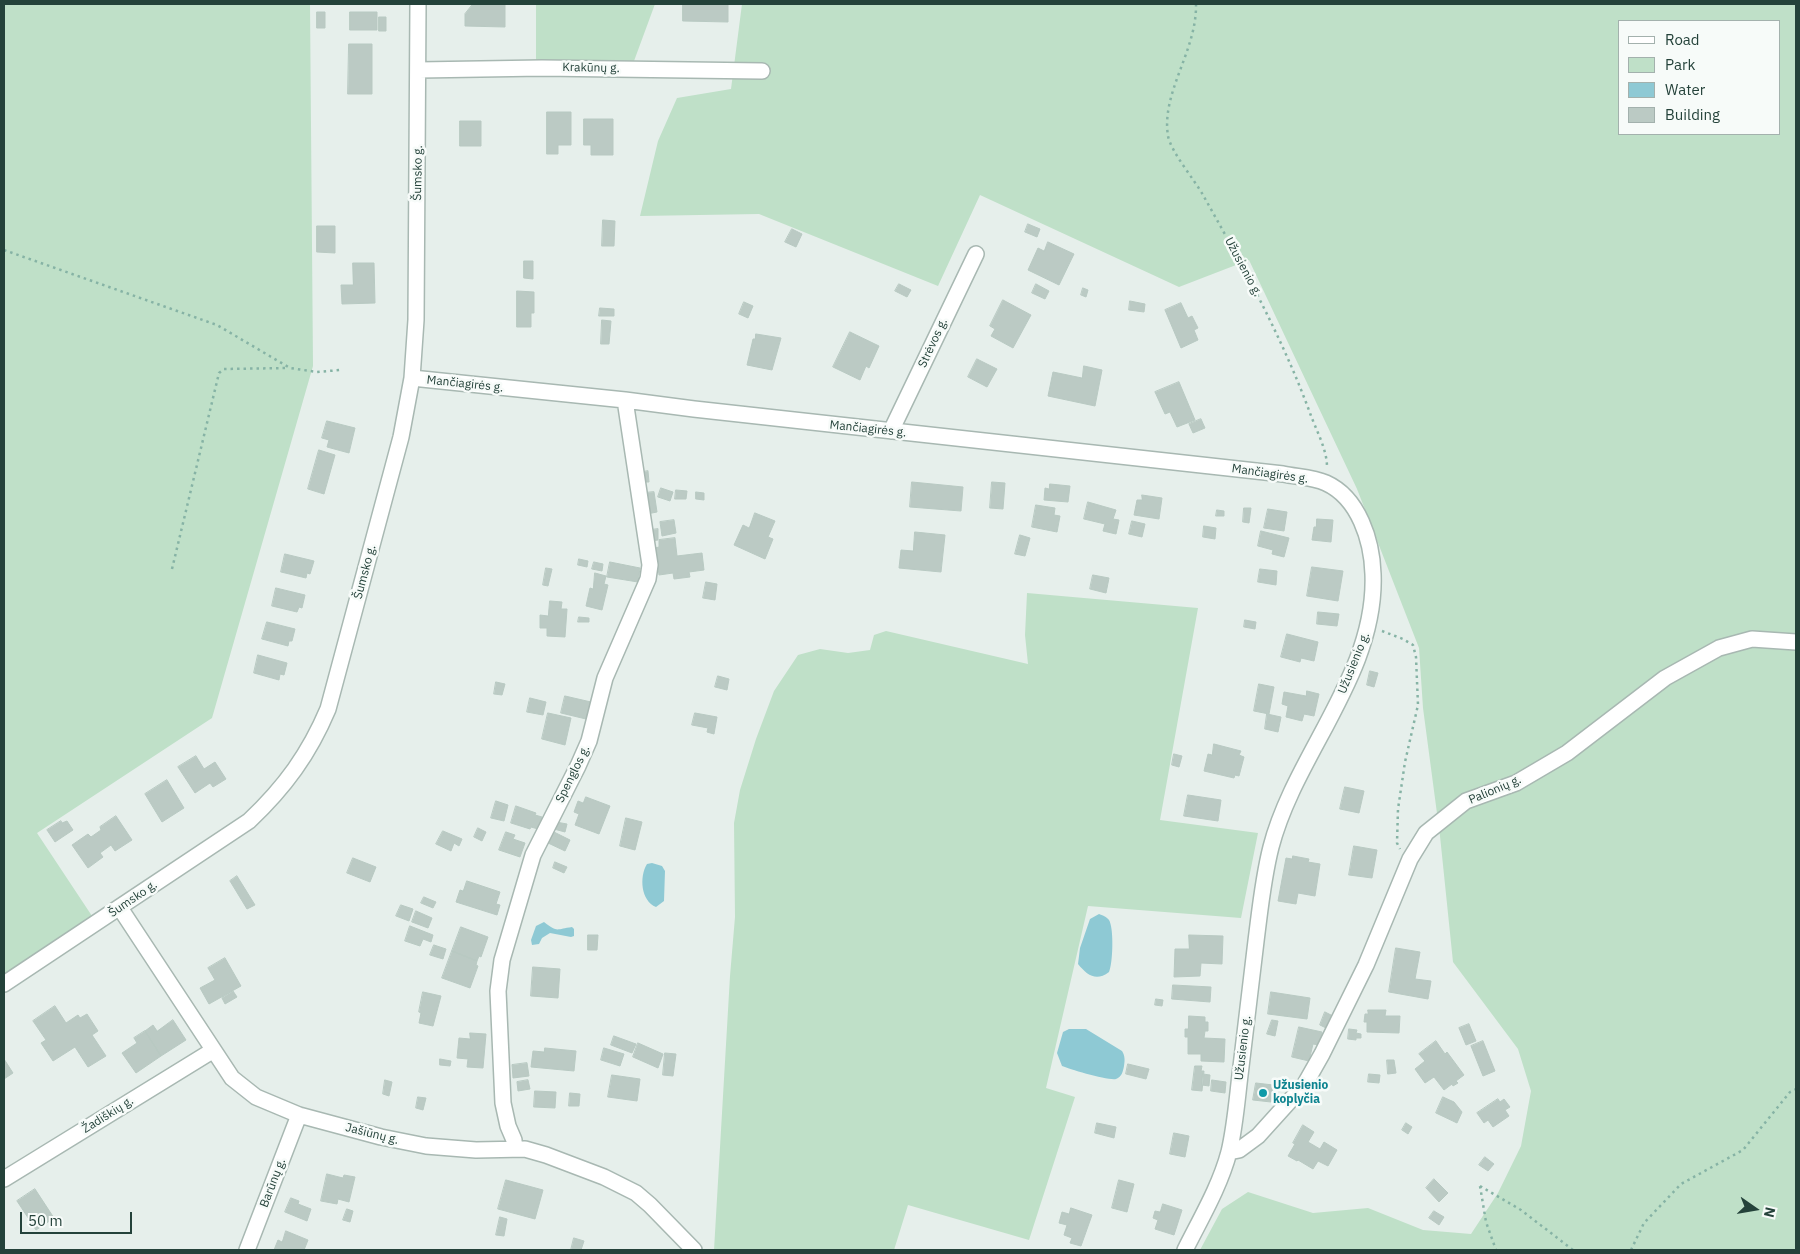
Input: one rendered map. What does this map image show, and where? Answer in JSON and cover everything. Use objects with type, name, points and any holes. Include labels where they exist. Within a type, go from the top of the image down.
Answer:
[{"type":"street","name":"Šumsko g.","points":[[4,984],[249,821],[270,802],[283,786],[317,736],[328,709],[401,437],[412,378],[416,320],[418,4]]},
{"type":"street","name":"Krakūnų g.","points":[[419,70],[542,68],[762,71]]},
{"type":"street","name":"Strėvos g.","points":[[891,432],[976,254]]},
{"type":"street","name":"Mančiagirės g.","points":[[412,378],[1284,474],[1324,482]]},
{"type":"street","name":"Spenglos g.","points":[[514,1149],[514,1140],[508,1126],[503,1102],[498,991],[502,960],[532,855],[589,741],[605,678],[648,579],[650,565],[625,400]]},
{"type":"street","name":"Užusienio g.","points":[[1185,1250],[1216,1189],[1229,1152],[1262,891],[1271,846],[1286,804],[1345,687],[1368,628],[1372,603],[1373,574],[1369,544],[1355,509],[1336,488],[1324,482]]},
{"type":"street","name":"Palionių g.","points":[[1229,1152],[1239,1150],[1258,1136],[1305,1084],[1366,965],[1410,859],[1426,833],[1466,801],[1516,783],[1567,753],[1673,674],[1719,648],[1752,639],[1796,642]]},
{"type":"street","name":"Jašiūnų g.","points":[[120,908],[232,1078],[256,1097],[298,1115],[381,1137],[426,1146],[476,1150],[525,1149],[546,1155],[621,1184],[636,1193],[694,1250]]},
{"type":"street","name":"Žadiškių g.","points":[[4,1179],[212,1050]]},
{"type":"street","name":"Barūnų g.","points":[[247,1250],[298,1115]]},
{"type":"path","name":"Užusienio g.","points":[[1196,4],[1194,30],[1168,104],[1168,138],[1176,154],[1194,178],[1247,273],[1294,369],[1324,452],[1327,464],[1324,482]]},
{"type":"path","points":[[4,250],[217,325],[290,368]]},
{"type":"path","points":[[172,568],[219,373],[224,369],[290,368],[317,372],[340,370]]},
{"type":"path","points":[[1368,628],[1389,633],[1413,645],[1416,657],[1418,705],[1405,762],[1398,809],[1397,843],[1403,854],[1410,859]]},
{"type":"path","points":[[1632,1250],[1644,1223],[1681,1184],[1743,1150],[1790,1092],[1796,1089]]},
{"type":"path","points":[[1496,1250],[1486,1222],[1480,1186],[1521,1210],[1573,1250]]},
{"type":"green space","points":[[4,4],[310,4],[313,366],[212,718],[37,833],[92,916],[4,974]]},
{"type":"green space","points":[[536,4],[655,4],[634,61],[536,61]]},
{"type":"green space","points":[[742,4],[1796,4],[1796,1250],[1200,1250],[1222,1209],[1248,1192],[1313,1213],[1368,1208],[1423,1230],[1471,1234],[1498,1193],[1521,1146],[1531,1091],[1518,1049],[1453,962],[1440,836],[1423,708],[1419,648],[1357,489],[1249,260],[1179,287],[980,195],[938,286],[759,214],[640,216],[658,141],[677,98],[731,89]]},
{"type":"green space","points":[[1027,593],[1198,608],[1160,820],[1258,833],[1241,918],[1088,906],[1046,1088],[1075,1097],[1029,1240],[908,1205],[894,1250],[714,1250],[735,917],[734,823],[740,790],[774,691],[798,655],[820,649],[848,653],[870,650],[874,635],[886,631],[1028,664],[1025,635]]},
{"type":"water","points":[[652,863],[662,866],[665,871],[664,901],[656,907],[647,900],[642,882],[644,869],[647,864]]},
{"type":"water","points":[[1099,914],[1107,918],[1111,924],[1112,954],[1109,972],[1096,977],[1088,974],[1078,964],[1080,948],[1090,919]]},
{"type":"water","points":[[544,922],[555,929],[572,927],[574,929],[574,936],[550,933],[542,938],[539,944],[532,945],[531,940],[536,926]]},
{"type":"water","points":[[1069,1029],[1086,1029],[1122,1051],[1125,1062],[1120,1077],[1116,1079],[1106,1078],[1062,1066],[1057,1053],[1063,1032]]},
{"type":"building","points":[[473,4],[505,4],[505,27],[465,26],[465,14]]},
{"type":"building","points":[[683,4],[728,4],[728,22],[683,21]]},
{"type":"building","points":[[317,12],[325,12],[325,28],[317,28]]},
{"type":"building","points":[[350,12],[377,12],[377,30],[350,30]]},
{"type":"building","points":[[379,17],[386,17],[386,31],[379,31]]},
{"type":"building","points":[[349,44],[372,44],[372,94],[348,94]]},
{"type":"building","points":[[547,112],[571,112],[571,145],[558,145],[558,154],[547,154]]},
{"type":"building","points":[[584,119],[613,119],[613,155],[591,155],[591,145],[584,145]]},
{"type":"building","points":[[460,121],[481,121],[481,146],[460,146]]},
{"type":"building","points":[[603,220],[615,221],[614,246],[602,246]]},
{"type":"building","points":[[1028,224],[1040,229],[1037,237],[1025,232]]},
{"type":"building","points":[[317,226],[335,226],[335,253],[317,252]]},
{"type":"building","points":[[792,229],[802,234],[796,247],[785,242]]},
{"type":"building","points":[[1048,242],[1074,254],[1059,285],[1028,270],[1038,248],[1044,251]]},
{"type":"building","points":[[524,261],[533,261],[533,279],[524,278]]},
{"type":"building","points":[[353,263],[374,263],[375,303],[342,304],[341,285],[353,285]]},
{"type":"building","points":[[899,284],[911,290],[907,297],[895,291]]},
{"type":"building","points":[[1036,284],[1049,291],[1045,299],[1032,293]]},
{"type":"building","points":[[1083,288],[1088,290],[1086,297],[1081,295]]},
{"type":"building","points":[[517,291],[534,292],[534,313],[531,313],[531,327],[517,327]]},
{"type":"building","points":[[1003,300],[1031,315],[1013,348],[991,336],[995,329],[990,326]]},
{"type":"building","points":[[1130,301],[1145,304],[1144,312],[1129,310]]},
{"type":"building","points":[[744,302],[753,306],[748,318],[739,314]]},
{"type":"building","points":[[1181,303],[1188,318],[1192,316],[1198,328],[1194,330],[1198,340],[1181,348],[1165,310]]},
{"type":"building","points":[[600,308],[614,309],[614,316],[599,316]]},
{"type":"building","points":[[602,320],[611,321],[609,344],[601,344]]},
{"type":"building","points":[[850,332],[879,346],[869,368],[866,366],[860,380],[833,367]]},
{"type":"building","points":[[756,334],[781,338],[772,370],[747,365]]},
{"type":"building","points":[[977,359],[997,369],[987,387],[968,377]]},
{"type":"building","points":[[1084,366],[1102,370],[1095,406],[1048,396],[1053,372],[1082,378]]},
{"type":"building","points":[[1179,382],[1195,420],[1177,427],[1170,412],[1165,414],[1155,392]]},
{"type":"building","points":[[1201,419],[1205,428],[1193,433],[1189,424]]},
{"type":"building","points":[[327,421],[355,428],[349,453],[327,447],[329,440],[322,438]]},
{"type":"building","points":[[319,450],[335,455],[324,494],[308,489]]},
{"type":"building","points":[[648,471],[649,482],[644,482],[643,472]]},
{"type":"building","points":[[912,482],[963,487],[961,511],[910,507]]},
{"type":"building","points":[[992,482],[1005,483],[1003,509],[990,508]]},
{"type":"building","points":[[1050,484],[1070,486],[1068,502],[1044,500],[1045,488],[1049,489]]},
{"type":"building","points":[[661,488],[673,492],[670,501],[658,497]]},
{"type":"building","points":[[676,490],[687,491],[686,499],[675,499]]},
{"type":"building","points":[[654,492],[657,512],[647,514],[644,493]]},
{"type":"building","points":[[696,492],[704,493],[704,500],[696,499]]},
{"type":"building","points":[[1142,495],[1162,498],[1159,519],[1134,515],[1137,500],[1142,500]]},
{"type":"building","points":[[1088,502],[1116,510],[1113,519],[1119,520],[1116,534],[1103,531],[1105,524],[1084,519]]},
{"type":"building","points":[[1036,505],[1055,508],[1054,515],[1060,516],[1057,532],[1032,527]]},
{"type":"building","points":[[1244,508],[1251,508],[1249,523],[1243,522]]},
{"type":"building","points":[[1268,509],[1287,512],[1284,531],[1264,528]]},
{"type":"building","points":[[1217,510],[1224,511],[1224,516],[1216,516]]},
{"type":"building","points":[[755,513],[775,521],[768,537],[773,539],[765,559],[734,545],[743,525],[749,528]]},
{"type":"building","points":[[1317,519],[1333,520],[1331,542],[1312,540]]},
{"type":"building","points":[[674,520],[676,533],[662,536],[660,522]]},
{"type":"building","points":[[1132,521],[1145,524],[1142,537],[1129,534]]},
{"type":"building","points":[[1204,526],[1216,528],[1215,539],[1203,537]]},
{"type":"building","points":[[658,529],[658,540],[652,541],[651,530]]},
{"type":"building","points":[[1261,531],[1289,538],[1284,557],[1272,554],[1273,550],[1258,546]]},
{"type":"building","points":[[915,532],[945,535],[941,572],[899,568],[901,550],[913,551]]},
{"type":"building","points":[[1020,535],[1030,538],[1025,556],[1015,554]]},
{"type":"building","points":[[675,538],[677,556],[702,553],[704,570],[689,572],[690,577],[674,579],[673,573],[659,575],[655,548],[659,547],[659,540]]},
{"type":"building","points":[[285,554],[314,561],[310,574],[307,573],[306,578],[281,572]]},
{"type":"building","points":[[579,559],[588,561],[587,567],[578,565]]},
{"type":"building","points":[[594,562],[603,564],[602,571],[592,569]]},
{"type":"building","points":[[610,562],[640,568],[638,582],[607,577]]},
{"type":"building","points":[[1312,567],[1343,571],[1338,601],[1307,596]]},
{"type":"building","points":[[546,568],[552,569],[548,586],[543,585]]},
{"type":"building","points":[[1260,569],[1277,571],[1276,585],[1258,582]]},
{"type":"building","points":[[595,573],[606,576],[604,584],[608,585],[602,610],[586,606],[590,588],[593,589]]},
{"type":"building","points":[[1093,575],[1109,578],[1106,593],[1090,589]]},
{"type":"building","points":[[706,582],[717,584],[715,600],[703,598]]},
{"type":"building","points":[[276,588],[305,595],[302,608],[299,607],[297,612],[272,606]]},
{"type":"building","points":[[550,601],[562,602],[561,609],[567,609],[565,637],[547,636],[547,628],[540,628],[540,615],[548,616]]},
{"type":"building","points":[[1318,612],[1339,614],[1337,626],[1317,624]]},
{"type":"building","points":[[579,617],[589,618],[589,622],[578,622]]},
{"type":"building","points":[[1245,620],[1256,622],[1255,629],[1244,627]]},
{"type":"building","points":[[267,622],[295,629],[292,641],[289,641],[288,646],[262,639]]},
{"type":"building","points":[[1287,634],[1318,642],[1314,661],[1301,658],[1300,662],[1281,657]]},
{"type":"building","points":[[258,655],[287,663],[284,675],[280,674],[279,680],[254,673]]},
{"type":"building","points":[[1370,671],[1378,673],[1374,687],[1367,685]]},
{"type":"building","points":[[718,676],[729,679],[727,690],[715,687]]},
{"type":"building","points":[[496,682],[505,684],[502,695],[494,694]]},
{"type":"building","points":[[1259,684],[1274,687],[1269,714],[1254,711]]},
{"type":"building","points":[[1307,691],[1319,694],[1314,716],[1304,714],[1302,721],[1286,717],[1288,706],[1282,704],[1284,692],[1306,696]]},
{"type":"building","points":[[565,696],[591,702],[586,719],[561,713]]},
{"type":"building","points":[[530,698],[546,702],[543,715],[527,712]]},
{"type":"building","points":[[548,713],[571,718],[565,745],[542,739]]},
{"type":"building","points":[[695,713],[717,717],[714,734],[707,732],[708,728],[692,725]]},
{"type":"building","points":[[1267,714],[1281,717],[1278,732],[1265,729]]},
{"type":"building","points":[[1214,744],[1241,751],[1239,755],[1244,757],[1239,776],[1235,775],[1234,778],[1204,771],[1208,754],[1212,755]]},
{"type":"building","points":[[1174,754],[1182,756],[1179,767],[1172,765]]},
{"type":"building","points":[[196,756],[204,769],[215,762],[226,779],[213,787],[210,783],[195,793],[178,767]]},
{"type":"building","points":[[167,780],[184,808],[162,822],[145,794]]},
{"type":"building","points":[[1345,787],[1364,791],[1359,813],[1340,809]]},
{"type":"building","points":[[1188,795],[1221,800],[1218,821],[1184,816]]},
{"type":"building","points":[[586,797],[610,806],[599,834],[575,825],[579,814],[574,812],[578,801],[583,803]]},
{"type":"building","points":[[496,801],[508,805],[504,821],[491,818]]},
{"type":"building","points":[[516,806],[542,817],[538,829],[531,827],[530,829],[511,823]]},
{"type":"building","points":[[116,816],[132,840],[115,851],[111,845],[100,853],[103,857],[88,868],[72,845],[88,834],[91,837],[101,830],[100,827]]},
{"type":"building","points":[[626,818],[642,822],[635,850],[620,846]]},
{"type":"building","points":[[61,821],[62,823],[67,821],[73,830],[55,842],[47,830]]},
{"type":"building","points":[[556,822],[567,824],[565,832],[554,829]]},
{"type":"building","points":[[478,828],[486,832],[482,841],[474,837]]},
{"type":"building","points":[[443,831],[462,839],[459,846],[454,843],[451,851],[436,844]]},
{"type":"building","points":[[552,831],[570,840],[565,851],[546,842]]},
{"type":"building","points":[[506,832],[515,835],[513,839],[525,843],[520,857],[499,850]]},
{"type":"building","points":[[1354,846],[1377,850],[1372,878],[1349,875]]},
{"type":"building","points":[[1293,856],[1309,859],[1308,862],[1320,864],[1315,896],[1298,893],[1296,904],[1278,901],[1286,858],[1292,859]]},
{"type":"building","points":[[353,858],[376,867],[370,882],[347,873]]},
{"type":"building","points":[[555,862],[567,867],[564,873],[553,868]]},
{"type":"building","points":[[237,876],[255,905],[247,909],[230,881]]},
{"type":"building","points":[[467,881],[500,892],[496,904],[500,905],[497,915],[456,902],[460,890],[463,891]]},
{"type":"building","points":[[424,897],[436,902],[433,908],[421,903]]},
{"type":"building","points":[[401,905],[413,909],[409,921],[396,916]]},
{"type":"building","points":[[416,911],[432,918],[428,928],[412,922]]},
{"type":"building","points":[[410,926],[433,935],[431,942],[423,939],[420,946],[405,941]]},
{"type":"building","points":[[461,927],[488,937],[481,957],[479,956],[477,961],[452,951]]},
{"type":"building","points":[[588,935],[598,935],[597,950],[588,950]]},
{"type":"building","points":[[1189,935],[1223,936],[1222,964],[1201,963],[1200,976],[1174,977],[1175,949],[1189,949]]},
{"type":"building","points":[[434,945],[446,949],[443,959],[430,955]]},
{"type":"building","points":[[1396,948],[1420,952],[1415,979],[1431,981],[1428,999],[1389,992]]},
{"type":"building","points":[[452,951],[477,961],[476,965],[478,966],[470,988],[442,978]]},
{"type":"building","points":[[225,958],[241,986],[209,1004],[200,988],[215,980],[208,968]]},
{"type":"building","points":[[533,967],[560,969],[558,998],[531,996]]},
{"type":"building","points":[[1173,985],[1211,987],[1210,1002],[1172,999]]},
{"type":"building","points":[[233,991],[237,997],[225,1004],[222,998]]},
{"type":"building","points":[[423,992],[441,996],[433,1026],[419,1023]]},
{"type":"building","points":[[1271,992],[1310,998],[1307,1019],[1268,1014]]},
{"type":"building","points":[[1156,999],[1163,1000],[1162,1006],[1155,1005]]},
{"type":"building","points":[[55,1006],[66,1023],[78,1015],[80,1018],[87,1014],[98,1031],[92,1035],[106,1056],[88,1067],[75,1047],[53,1061],[41,1043],[46,1040],[33,1021]]},
{"type":"building","points":[[1368,1010],[1386,1010],[1385,1016],[1400,1016],[1399,1033],[1367,1032],[1367,1022],[1364,1022],[1365,1014],[1368,1014]]},
{"type":"building","points":[[1325,1012],[1333,1016],[1328,1029],[1320,1025]]},
{"type":"building","points":[[1189,1016],[1205,1017],[1205,1022],[1208,1022],[1208,1031],[1205,1031],[1204,1038],[1225,1039],[1224,1062],[1201,1061],[1201,1054],[1188,1054],[1188,1037],[1185,1037],[1185,1029],[1188,1029]]},
{"type":"building","points":[[173,1020],[186,1040],[161,1056],[145,1031],[153,1025],[157,1031]]},
{"type":"building","points":[[1272,1020],[1278,1021],[1275,1036],[1267,1034]]},
{"type":"building","points":[[1469,1024],[1476,1041],[1466,1045],[1459,1028]]},
{"type":"building","points":[[1299,1027],[1322,1032],[1319,1045],[1313,1044],[1309,1061],[1292,1057]]},
{"type":"building","points":[[1349,1029],[1357,1030],[1356,1033],[1361,1034],[1361,1038],[1356,1038],[1356,1040],[1348,1039]]},
{"type":"building","points":[[145,1031],[161,1056],[136,1073],[122,1053],[137,1043],[134,1038]]},
{"type":"building","points":[[470,1033],[486,1034],[483,1068],[467,1067],[468,1059],[457,1058],[459,1038],[470,1039]]},
{"type":"building","points":[[614,1036],[636,1044],[632,1053],[611,1045]]},
{"type":"building","points":[[1436,1041],[1464,1075],[1456,1081],[1458,1083],[1453,1086],[1452,1084],[1444,1090],[1434,1077],[1425,1083],[1415,1069],[1425,1061],[1419,1054]]},
{"type":"building","points":[[1483,1041],[1495,1071],[1483,1076],[1471,1046]]},
{"type":"building","points":[[638,1043],[663,1054],[658,1068],[633,1057]]},
{"type":"building","points":[[545,1048],[576,1051],[574,1071],[531,1067],[533,1051],[544,1052]]},
{"type":"building","points":[[604,1048],[624,1054],[620,1066],[601,1060]]},
{"type":"building","points":[[665,1053],[676,1054],[673,1076],[663,1075]]},
{"type":"building","points":[[4,1059],[13,1073],[4,1079]]},
{"type":"building","points":[[440,1059],[451,1061],[450,1066],[440,1065]]},
{"type":"building","points":[[1387,1060],[1394,1060],[1396,1073],[1388,1074]]},
{"type":"building","points":[[527,1063],[529,1076],[513,1078],[512,1065]]},
{"type":"building","points":[[1128,1064],[1149,1069],[1146,1079],[1126,1074]]},
{"type":"building","points":[[1195,1066],[1202,1066],[1201,1071],[1204,1071],[1202,1091],[1192,1090]]},
{"type":"building","points":[[1203,1074],[1210,1075],[1209,1086],[1202,1085]]},
{"type":"building","points":[[1369,1074],[1380,1075],[1379,1083],[1368,1082]]},
{"type":"building","points":[[612,1075],[640,1079],[637,1101],[608,1097]]},
{"type":"building","points":[[385,1080],[392,1082],[389,1096],[383,1094]]},
{"type":"building","points":[[528,1080],[530,1089],[518,1091],[517,1082]]},
{"type":"building","points":[[1212,1080],[1226,1082],[1225,1093],[1211,1091]]},
{"type":"building","name":"Užusienio koplyčia","points":[[1256,1083],[1273,1085],[1271,1102],[1253,1100]]},
{"type":"building","points":[[535,1091],[556,1092],[555,1108],[534,1107]]},
{"type":"building","points":[[570,1093],[580,1094],[579,1106],[569,1106]]},
{"type":"building","points":[[418,1097],[426,1098],[423,1110],[416,1108]]},
{"type":"building","points":[[1443,1097],[1454,1102],[1462,1112],[1457,1123],[1436,1113]]},
{"type":"building","points":[[1498,1099],[1500,1102],[1504,1099],[1510,1107],[1505,1110],[1509,1116],[1493,1127],[1488,1120],[1484,1123],[1477,1113]]},
{"type":"building","points":[[1097,1123],[1116,1127],[1114,1138],[1095,1133]]},
{"type":"building","points":[[1406,1123],[1412,1127],[1408,1134],[1402,1130]]},
{"type":"building","points":[[1303,1125],[1314,1132],[1308,1142],[1320,1149],[1324,1142],[1337,1150],[1328,1166],[1318,1161],[1313,1169],[1288,1156]]},
{"type":"building","points":[[1174,1133],[1189,1136],[1185,1157],[1170,1154]]},
{"type":"building","points":[[1485,1157],[1494,1164],[1488,1171],[1479,1165]]},
{"type":"building","points":[[327,1174],[343,1178],[344,1175],[355,1177],[349,1202],[338,1199],[337,1204],[321,1201]]},
{"type":"building","points":[[1434,1179],[1448,1193],[1439,1202],[1426,1188]]},
{"type":"building","points":[[506,1180],[543,1190],[535,1219],[498,1209]]},
{"type":"building","points":[[1119,1180],[1134,1184],[1127,1212],[1112,1208]]},
{"type":"building","points":[[35,1189],[54,1218],[36,1230],[17,1201]]},
{"type":"building","points":[[291,1198],[299,1201],[298,1204],[311,1209],[307,1221],[285,1212]]},
{"type":"building","points":[[1163,1204],[1182,1210],[1174,1235],[1155,1229],[1158,1220],[1153,1218],[1155,1211],[1160,1212]]},
{"type":"building","points":[[1071,1208],[1092,1215],[1081,1246],[1070,1243],[1072,1238],[1064,1235],[1067,1225],[1059,1223],[1062,1212],[1069,1214]]},
{"type":"building","points":[[347,1209],[353,1211],[350,1222],[343,1220]]},
{"type":"building","points":[[1434,1211],[1444,1217],[1439,1225],[1429,1218]]},
{"type":"building","points":[[500,1217],[507,1219],[504,1236],[496,1235]]},
{"type":"building","points":[[286,1231],[308,1240],[304,1250],[274,1250],[278,1240],[282,1242]]},
{"type":"building","points":[[574,1238],[584,1241],[581,1250],[571,1250]]},
{"type":"place","name":"Užusienio koplyčia","points":[[1263,1093]]}]
